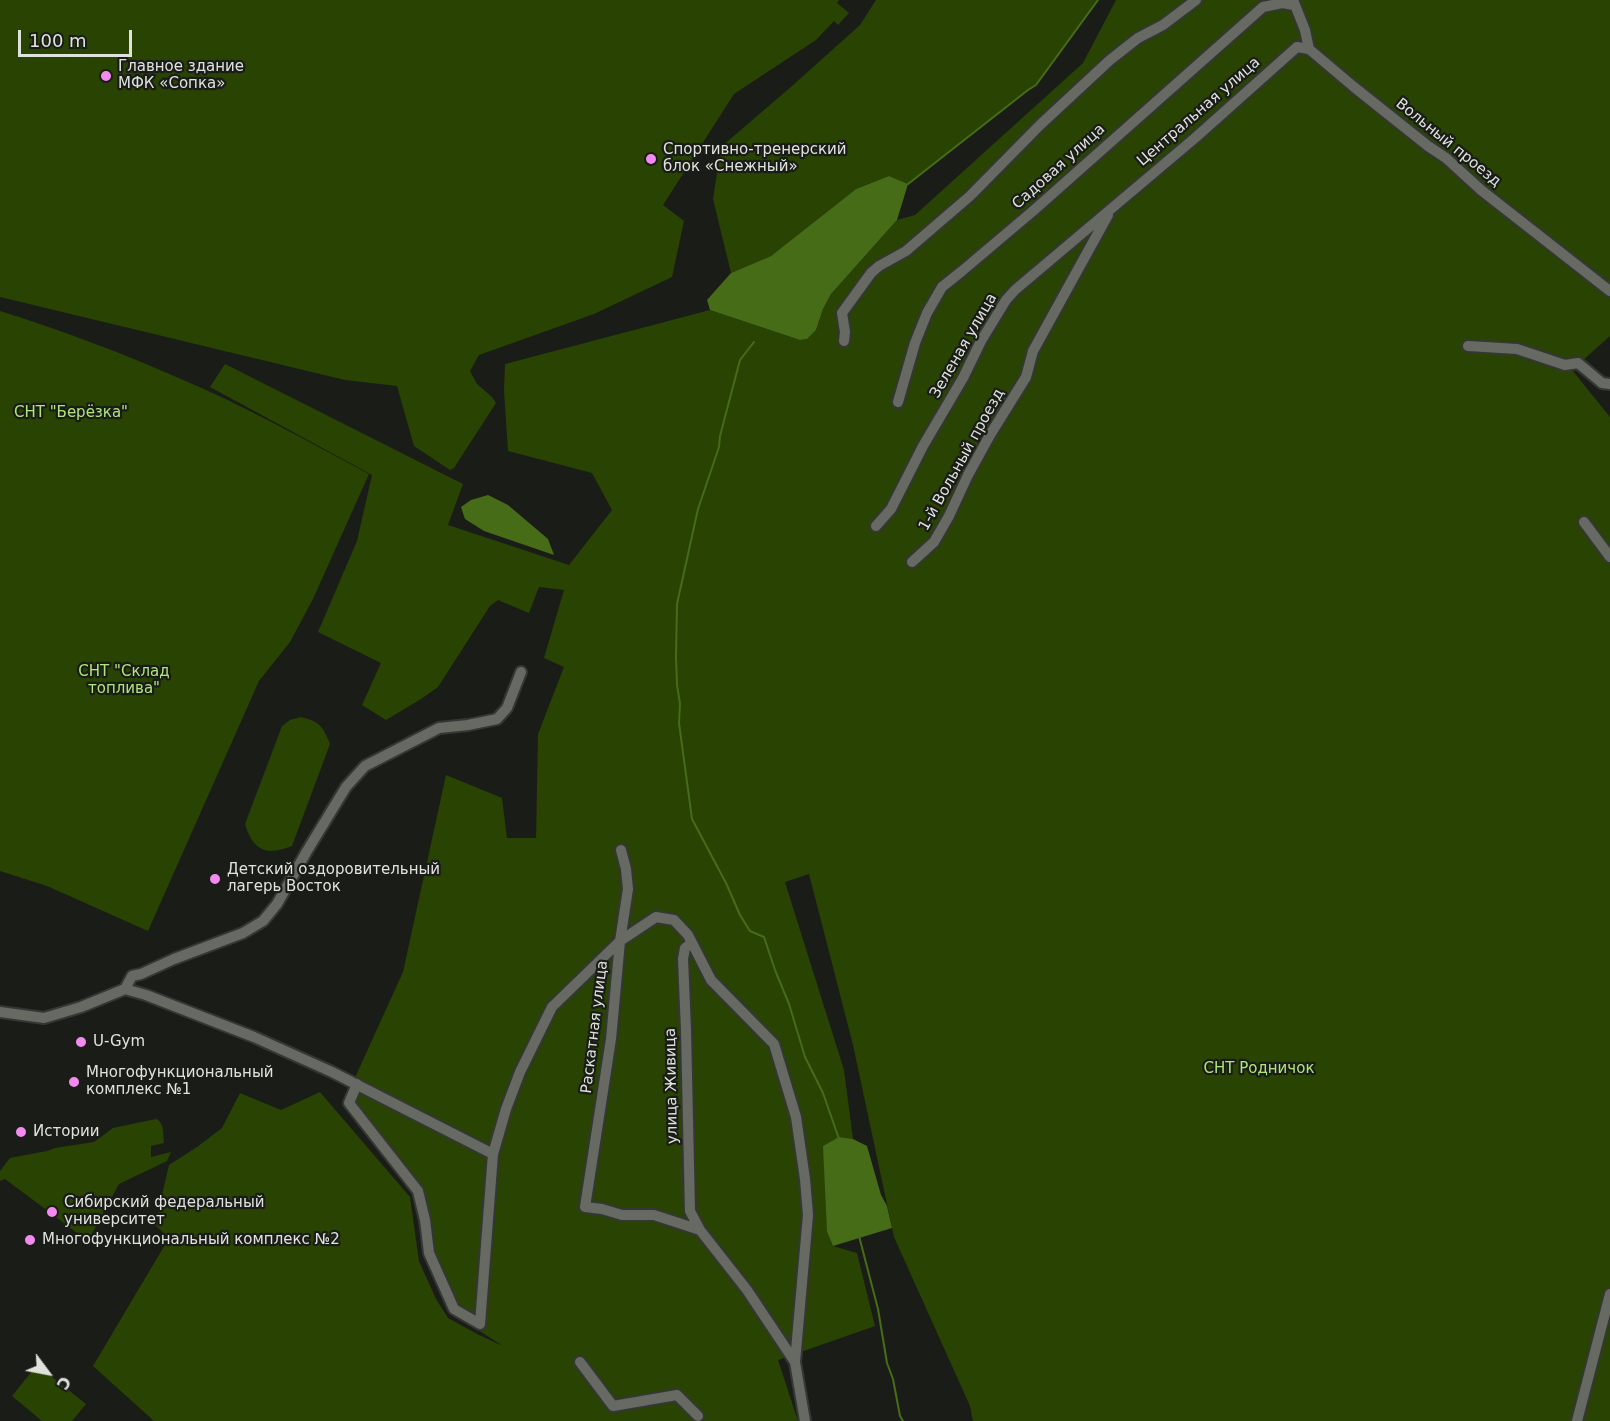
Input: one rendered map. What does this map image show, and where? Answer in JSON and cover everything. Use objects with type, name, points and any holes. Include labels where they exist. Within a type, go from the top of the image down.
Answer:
[{"type":"street","points":[[844,341],[842,313],[871,273],[906,251],[970,196],[1040,125],[1110,60],[1138,38],[1163,25],[1196,0]]},
{"type":"street","points":[[1294,2],[1305,30],[1309,49]]},
{"type":"street","name":"Садовая улица","points":[[898,402],[915,343],[927,313],[942,287],[1033,211],[1263,7],[1294,2]]},
{"type":"street","name":"Центральная улица","points":[[1112,208],[1297,47],[1309,49]]},
{"type":"street","name":"Вольный проезд","points":[[1309,49],[1428,146],[1446,158],[1481,190],[1610,291]]},
{"type":"street","name":"Зеленая улица","points":[[876,526],[891,509],[923,446],[1005,300],[1112,208]]},
{"type":"street","name":"1-й Вольный проезд","points":[[912,562],[934,542],[950,516],[968,475],[1026,377],[1033,351],[1112,208]]},
{"type":"street","points":[[1468,346],[1517,349],[1565,365],[1578,363],[1602,383],[1610,384]]},
{"type":"street","points":[[1584,522],[1610,557]]},
{"type":"street","points":[[2,1014],[44,1018],[81,1007],[125,988],[132,976],[243,933],[263,921],[277,904],[346,787],[365,766],[439,728],[497,719],[507,708],[521,672]]},
{"type":"street","name":"Раскатная улица","points":[[621,850],[628,889],[610,1039],[585,1207],[622,1215],[654,1215],[700,1230]]},
{"type":"street","points":[[357,1084],[349,1103],[418,1191],[425,1220],[429,1253],[454,1309],[480,1324],[493,1154],[520,1072],[552,1007],[620,941],[657,917],[674,920],[688,935],[711,980],[774,1044],[796,1117],[808,1215],[795,1362],[805,1421]]},
{"type":"street","name":"улица Живица","points":[[692,943],[685,948],[683,959],[690,1211],[700,1230],[747,1290],[795,1362]]},
{"type":"street","points":[[125,988],[254,1037],[357,1084],[493,1154]]},
{"type":"street","points":[[1577,1421],[1610,1294]]},
{"type":"street","points":[[580,1362],[613,1406],[677,1395],[698,1416]]},
{"type":"green space","points":[[0,0],[839,0],[837,3],[849,13],[838,25],[834,21],[816,40],[734,94],[663,205],[684,221],[672,277],[594,314],[479,355],[470,371],[477,384],[496,403],[454,468],[450,470],[414,446],[397,386],[345,380],[0,297]]},
{"type":"green space","points":[[876,0],[1098,0],[1036,85],[908,184],[889,176],[856,189],[771,256],[731,273],[713,199],[721,147],[860,25]]},
{"type":"green space","name":"СНТ Родничок","points":[[1116,0],[1610,0],[1610,336],[1572,370],[1610,417],[1610,1421],[973,1421],[970,1406],[894,1237],[853,1045],[809,874],[785,882],[844,1070],[853,1139],[839,1137],[827,1232],[833,1246],[857,1253],[875,1326],[778,1360],[798,1421],[154,1421],[93,1366],[169,1238],[155,1225],[169,1165],[222,1128],[240,1093],[281,1110],[320,1092],[410,1197],[419,1261],[436,1299],[448,1318],[503,1346],[450,1312],[425,1259],[414,1195],[345,1105],[353,1082],[403,972],[446,775],[502,798],[507,838],[536,838],[538,734],[564,667],[544,658],[564,590],[539,587],[529,613],[498,600],[490,606],[438,687],[421,699],[386,720],[362,705],[381,663],[318,632],[357,541],[372,475],[210,387],[225,364],[463,484],[448,525],[569,565],[612,510],[592,473],[508,451],[504,391],[505,364],[710,310],[800,340],[807,339],[816,330],[831,294],[897,220],[915,215],[1083,63]]},
{"type":"green space","name":"СНТ \"Склад топлива\"","points":[[0,311],[91,342],[205,389],[369,474],[313,599],[290,642],[259,681],[148,931],[47,886],[0,871]]},
{"type":"green space","points":[[301,717],[320,726],[330,744],[292,846],[268,851],[252,840],[245,824],[282,726],[290,720]]},
{"type":"green space","points":[[156,1119],[162,1126],[164,1143],[151,1146],[151,1157],[171,1152],[167,1161],[119,1184],[88,1241],[5,1179],[0,1181],[0,1171],[10,1158],[94,1142],[113,1128]]},
{"type":"green space","points":[[37,1365],[86,1404],[72,1421],[42,1421],[12,1396]]},
{"type":"shaded area","points":[[889,176],[908,184],[897,220],[831,294],[816,330],[807,339],[800,340],[710,310],[707,300],[731,273],[771,256],[856,189]]},
{"type":"shaded area","points":[[488,495],[508,505],[548,539],[554,555],[484,531],[465,519],[461,507],[471,500]]},
{"type":"shaded area","points":[[839,1137],[853,1139],[867,1146],[892,1228],[833,1246],[827,1232],[823,1146]]},
{"type":"waterway","points":[[908,184],[1036,85],[1098,0]]},
{"type":"waterway","points":[[754,342],[740,360],[719,447],[698,509],[677,604],[676,657],[680,704],[679,723],[692,819],[740,915],[750,931],[764,937],[789,1004],[805,1057],[823,1093],[839,1139]]},
{"type":"waterway","points":[[859,1236],[878,1309],[887,1363],[903,1421]]},
{"type":"place","name":"Главное здание МФК «Сопка»","points":[[106,76]]},
{"type":"place","name":"Спортивно-тренерский блок «Снежный»","points":[[651,159]]},
{"type":"place","name":"Детский оздоровительный лагерь Восток","points":[[215,879]]},
{"type":"place","name":"U-Gym","points":[[81,1042]]},
{"type":"place","name":"Многофункциональный комплекс №1","points":[[74,1082]]},
{"type":"place","name":"Истории","points":[[21,1132]]},
{"type":"place","name":"Сибирский федеральный университет","points":[[52,1212]]},
{"type":"place","name":"Многофункциональный комплекс №2","points":[[30,1240]]},
{"type":"park label","name":"СНТ \"Берёзка\"","points":[[71,413]]}]
